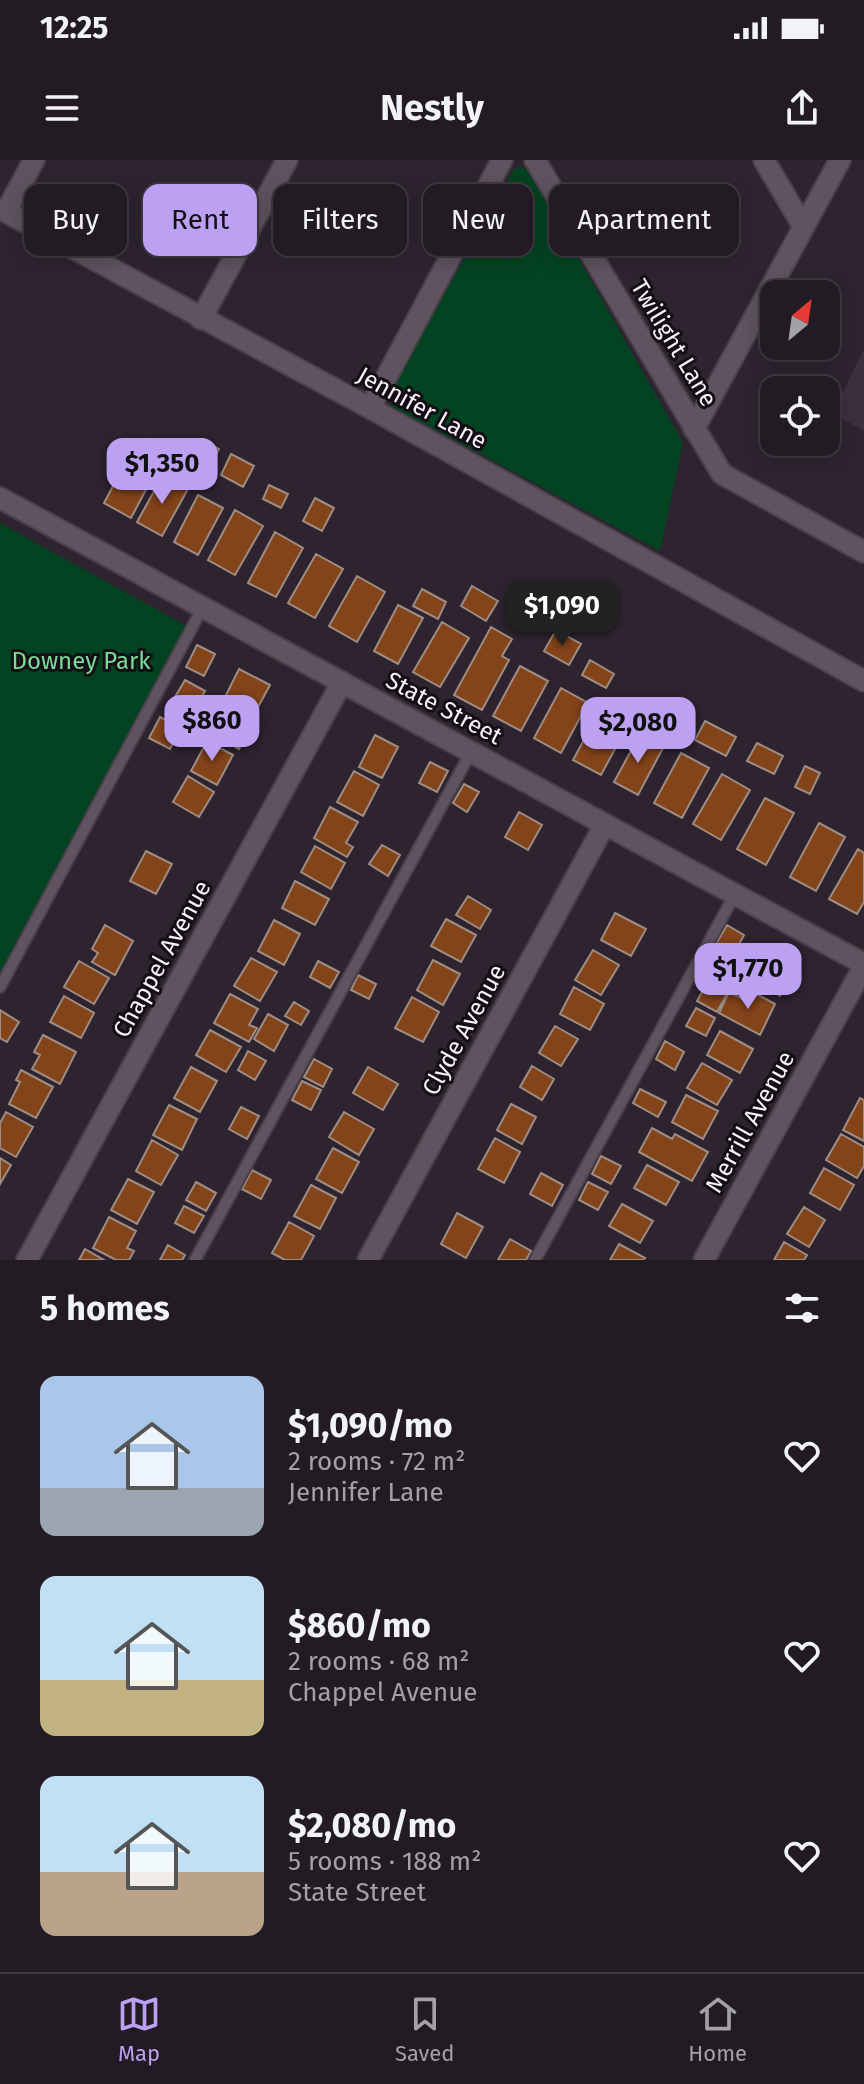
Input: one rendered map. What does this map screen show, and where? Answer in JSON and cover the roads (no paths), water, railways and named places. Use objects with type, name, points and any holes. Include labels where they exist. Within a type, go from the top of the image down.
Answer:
[{"type":"street","name":"Jennifer Lane","points":[[34,160],[6,212],[370,408],[864,681]]},
{"type":"street","points":[[201,319],[287,160]]},
{"type":"street","points":[[370,408],[502,160]]},
{"type":"street","name":"Twilight Lane","points":[[535,160],[694,429]]},
{"type":"street","points":[[764,160],[803,226]]},
{"type":"street","points":[[840,160],[694,429],[722,474],[864,552]]},
{"type":"street","name":"State Street","points":[[0,498],[864,965]]},
{"type":"street","name":"Chappel Avenue","points":[[27,1260],[342,682]]},
{"type":"street","name":"Clyde Avenue","points":[[368,1260],[605,824]]},
{"type":"street","name":"Merrill Avenue","points":[[704,1260],[864,965]]},
{"type":"lane","points":[[0,987],[203,607]]},
{"type":"lane","points":[[195,1260],[471,752]]},
{"type":"lane","points":[[535,1260],[735,894]]},
{"type":"park label","name":"Downey Park","points":[[81,661]]}]
